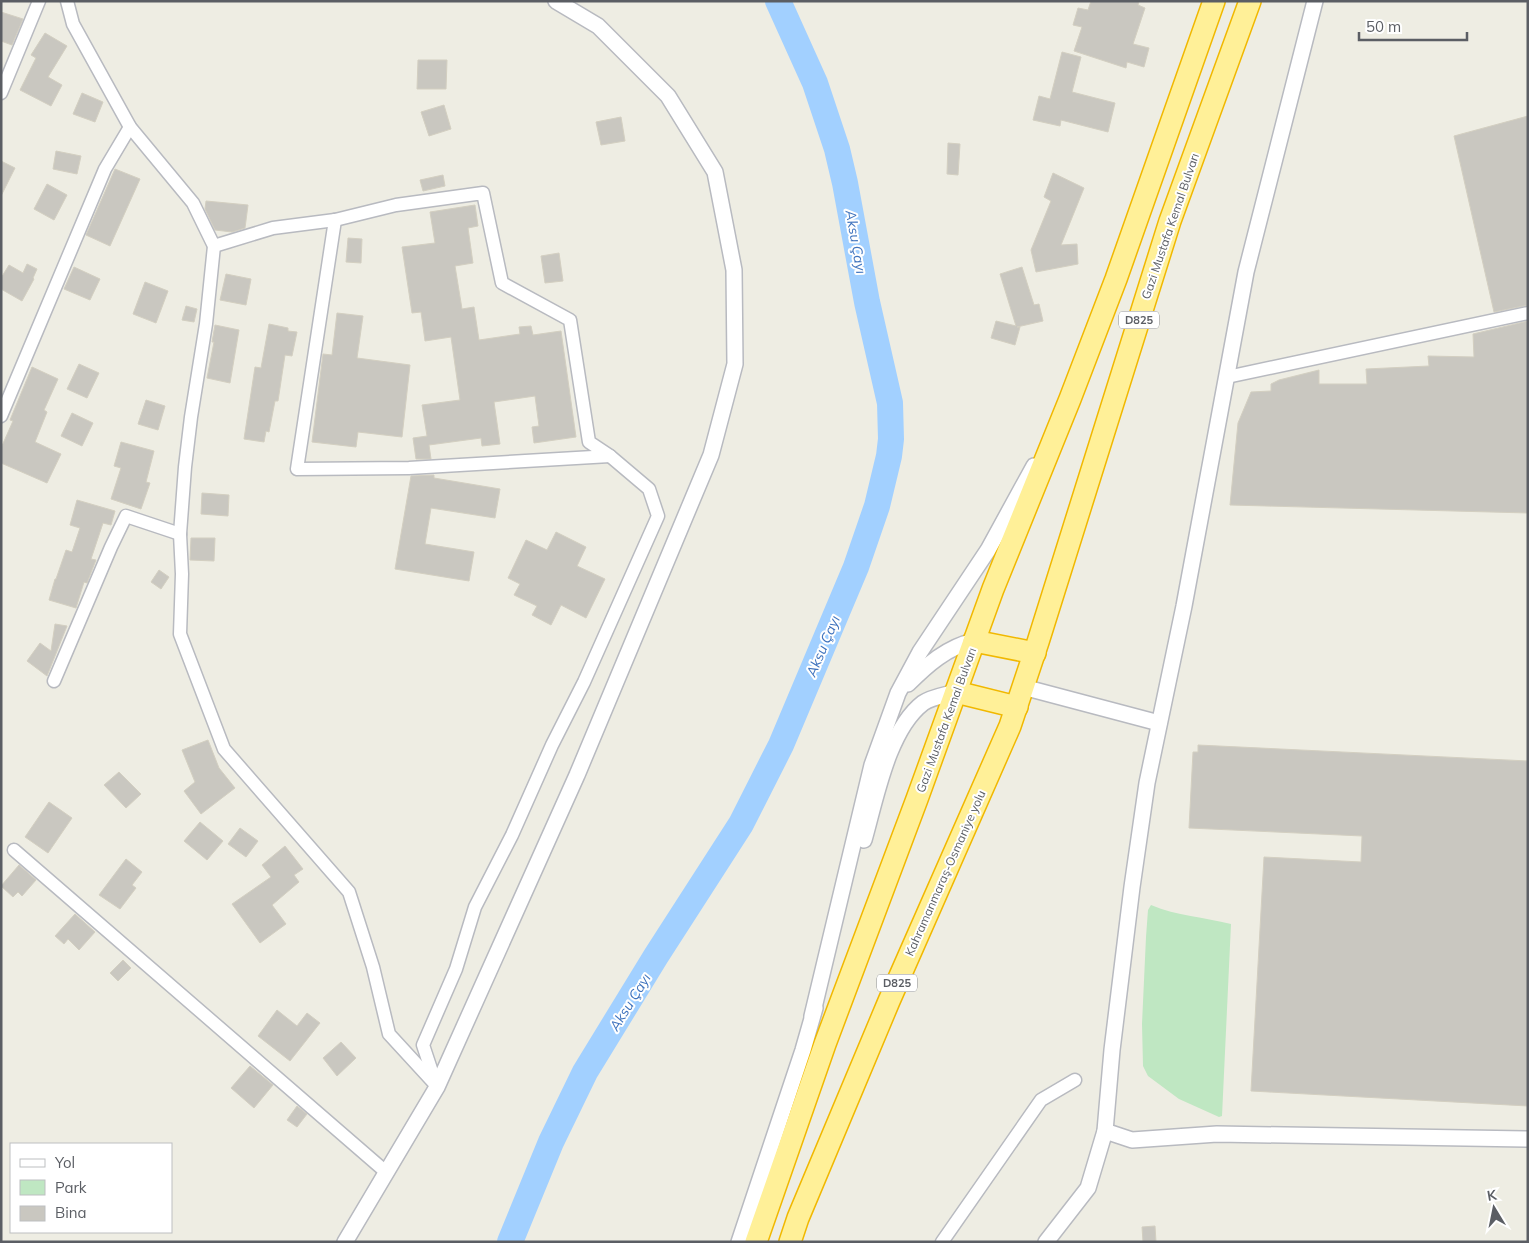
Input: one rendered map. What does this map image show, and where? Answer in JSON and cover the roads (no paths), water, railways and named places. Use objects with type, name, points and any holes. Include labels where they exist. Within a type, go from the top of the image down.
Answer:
[{"type":"highway","name":"Gazi Mustafa Kemal Bulvarı","points":[[756,1242],[825,1044],[974,641],[1116,279],[1214,1]]},
{"type":"highway","name":"Gazi Mustafa Kemal Bulvarı","points":[[1013,717],[1037,647],[1170,221],[1250,1]]},
{"type":"highway","name":"Gazi Mustafa Kemal Bulvarı","points":[[974,641],[1037,647]]},
{"type":"highway","points":[[956,692],[1013,717]]},
{"type":"highway","name":"Kahramanmaraş-Osmaniye yolu","points":[[790,1242],[798,1218],[885,1010],[1013,717]]},
{"type":"street","points":[[1,94],[40,1]]},
{"type":"street","points":[[67,1],[73,24],[130,127],[193,203],[214,246],[206,324],[191,417],[180,534],[182,574],[180,634],[224,749],[349,892],[374,968],[389,1034],[437,1087]]},
{"type":"street","points":[[344,1242],[437,1087],[577,775],[712,455],[735,364],[734,270],[715,172],[668,96],[598,26],[556,1]]},
{"type":"street","points":[[1046,1242],[1088,1188],[1106,1131],[1112,1050],[1132,888],[1148,784],[1246,272],[1315,1]]},
{"type":"street","points":[[1,416],[105,170],[130,127]]},
{"type":"street","points":[[214,246],[273,228],[335,220],[396,205],[483,193],[502,283],[570,320],[589,442],[610,456],[649,489],[658,516],[584,682],[552,745],[512,835],[475,908],[456,969],[423,1045],[437,1087]]},
{"type":"street","points":[[335,220],[297,469],[409,468],[610,456]]},
{"type":"street","points":[[1227,377],[1528,313]]},
{"type":"street","points":[[739,1242],[803,1050],[872,765],[898,693],[920,652],[988,550],[1070,399]]},
{"type":"street","points":[[54,681],[126,516],[180,534]]},
{"type":"street","points":[[898,693],[926,666],[964,643],[974,641]]},
{"type":"street","points":[[1023,687],[1160,724]]},
{"type":"street","points":[[812,1016],[884,771],[897,736],[912,714],[924,702],[956,692]]},
{"type":"street","points":[[14,850],[386,1172]]},
{"type":"street","points":[[942,1242],[1041,1100],[1076,1080]]},
{"type":"street","points":[[1106,1131],[1132,1140],[1217,1134],[1528,1139]]},
{"type":"waterway","name":"Aksu Çayı","points":[[510,1242],[551,1142],[585,1072],[656,956],[741,824],[781,745],[856,567],[877,506],[889,456],[891,439],[890,403],[867,302],[837,149],[815,83],[778,1]]}]
